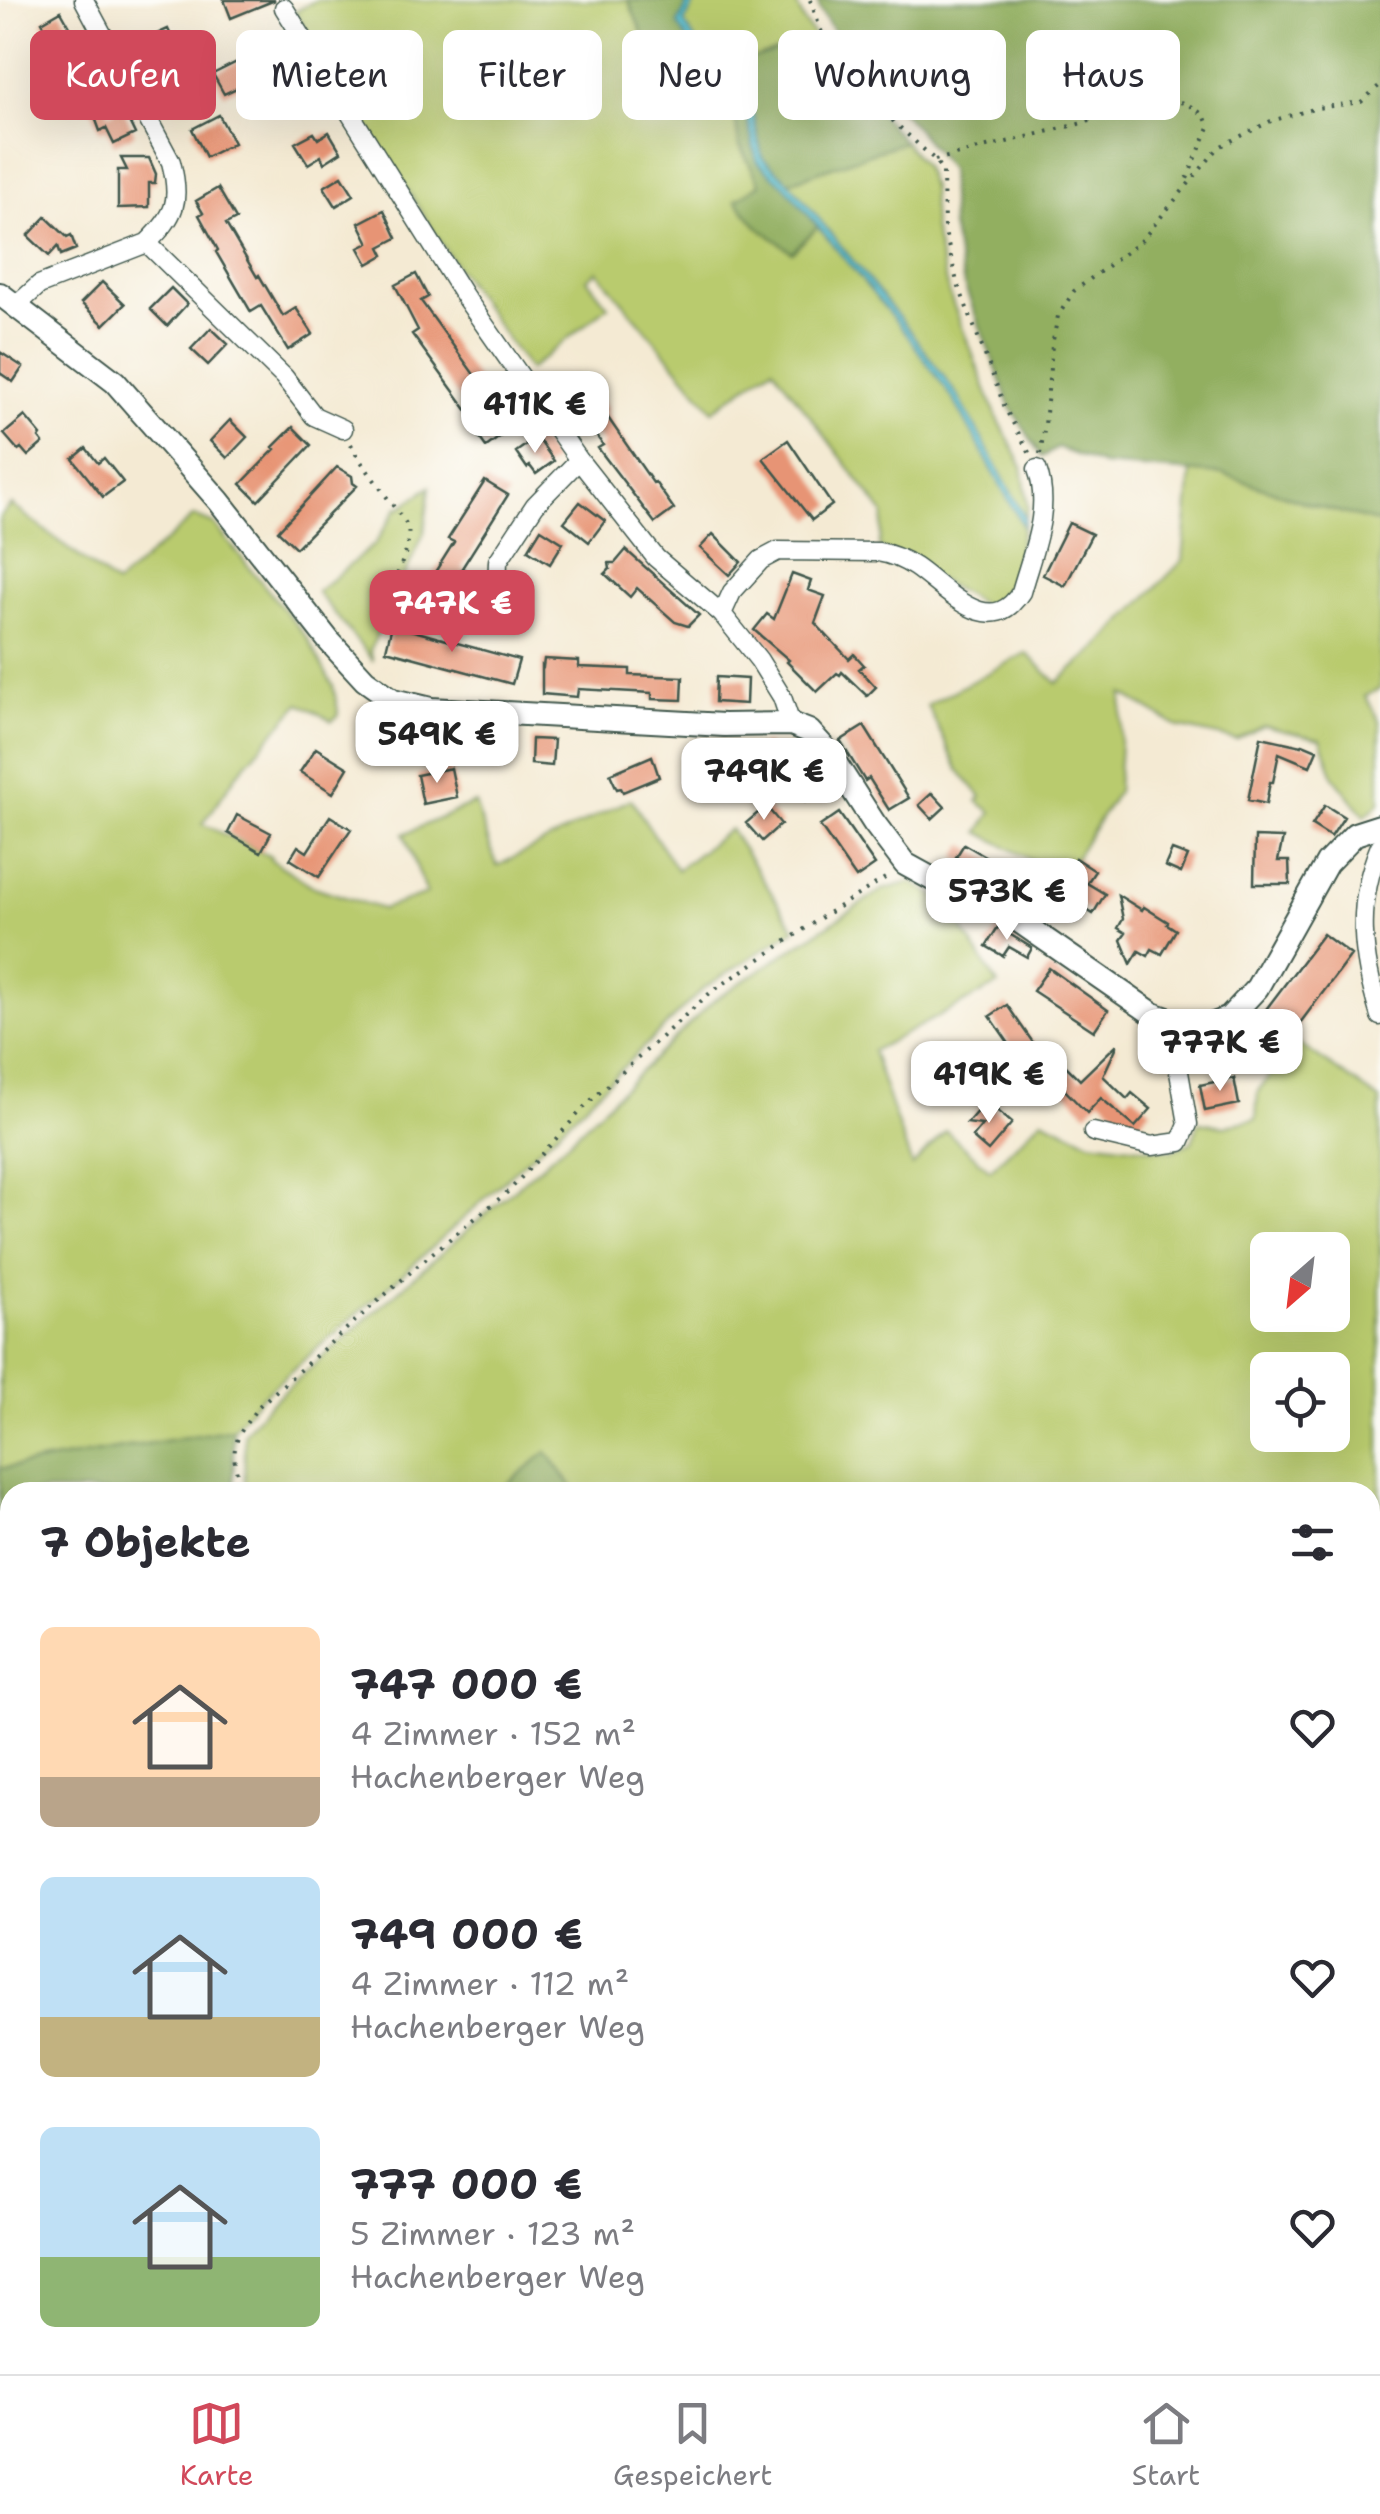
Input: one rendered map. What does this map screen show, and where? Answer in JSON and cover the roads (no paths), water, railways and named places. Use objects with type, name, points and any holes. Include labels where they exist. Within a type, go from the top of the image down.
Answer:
[{"type":"street","points":[[84,0],[171,162],[177,186],[174,208],[163,228],[147,243],[8,300],[115,382],[219,501],[329,640],[365,680],[393,700],[431,709],[790,724],[809,732],[829,753],[906,864],[1013,917],[1138,1005],[1190,1027],[1206,1027],[1228,1018],[1258,988],[1327,863],[1356,834],[1380,826]]},
{"type":"street","points":[[284,8],[465,297],[579,460],[656,558],[722,614],[767,672],[782,697],[790,724]]},
{"type":"street","points":[[147,243],[284,376],[314,416],[343,429]]},
{"type":"street","points":[[497,589],[498,561],[534,505],[579,460]]},
{"type":"street","points":[[722,614],[732,592],[761,560],[778,552],[890,554],[915,567],[971,608],[989,614],[1004,610],[1022,592],[1044,511],[1038,469]]},
{"type":"street","points":[[1380,846],[1372,866],[1362,932],[1367,974],[1380,1016]]},
{"type":"street","points":[[1094,1132],[1152,1146],[1180,1142],[1188,1124],[1170,1020]]},
{"type":"water","points":[[684,0],[691,0],[693,6],[684,23],[688,30],[681,30],[678,24],[687,6]]},
{"type":"water","points":[[748,120],[754,120],[762,158],[789,182],[958,396],[1025,518],[1023,526],[954,400],[905,332],[785,186],[757,161]]}]
